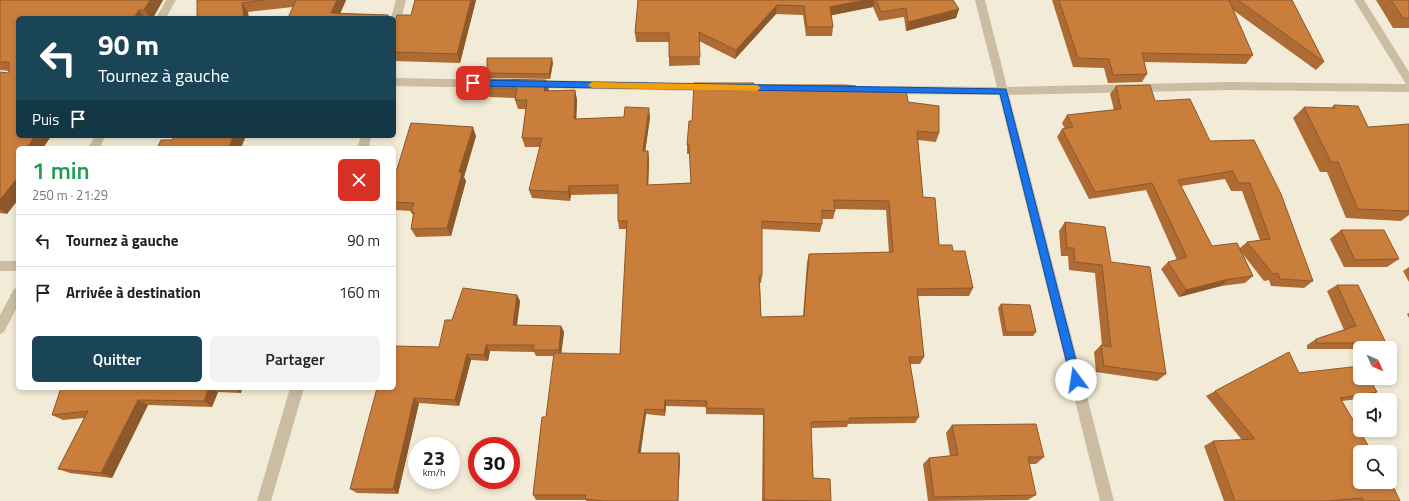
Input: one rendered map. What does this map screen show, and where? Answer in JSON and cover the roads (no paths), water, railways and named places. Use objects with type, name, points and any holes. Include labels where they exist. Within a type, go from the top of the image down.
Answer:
[{"type":"street","points":[[163,16],[171,0]]},
{"type":"street","points":[[396,19],[401,0]]},
{"type":"street","points":[[980,0],[1107,501]]},
{"type":"street","points":[[1360,0],[1409,81]]},
{"type":"street","points":[[396,82],[719,87]]},
{"type":"street","points":[[877,90],[1003,91],[1230,86],[1409,88]]},
{"type":"street","points":[[0,266],[16,266]]},
{"type":"street","points":[[0,328],[16,297]]},
{"type":"street","points":[[264,501],[296,390]]}]
